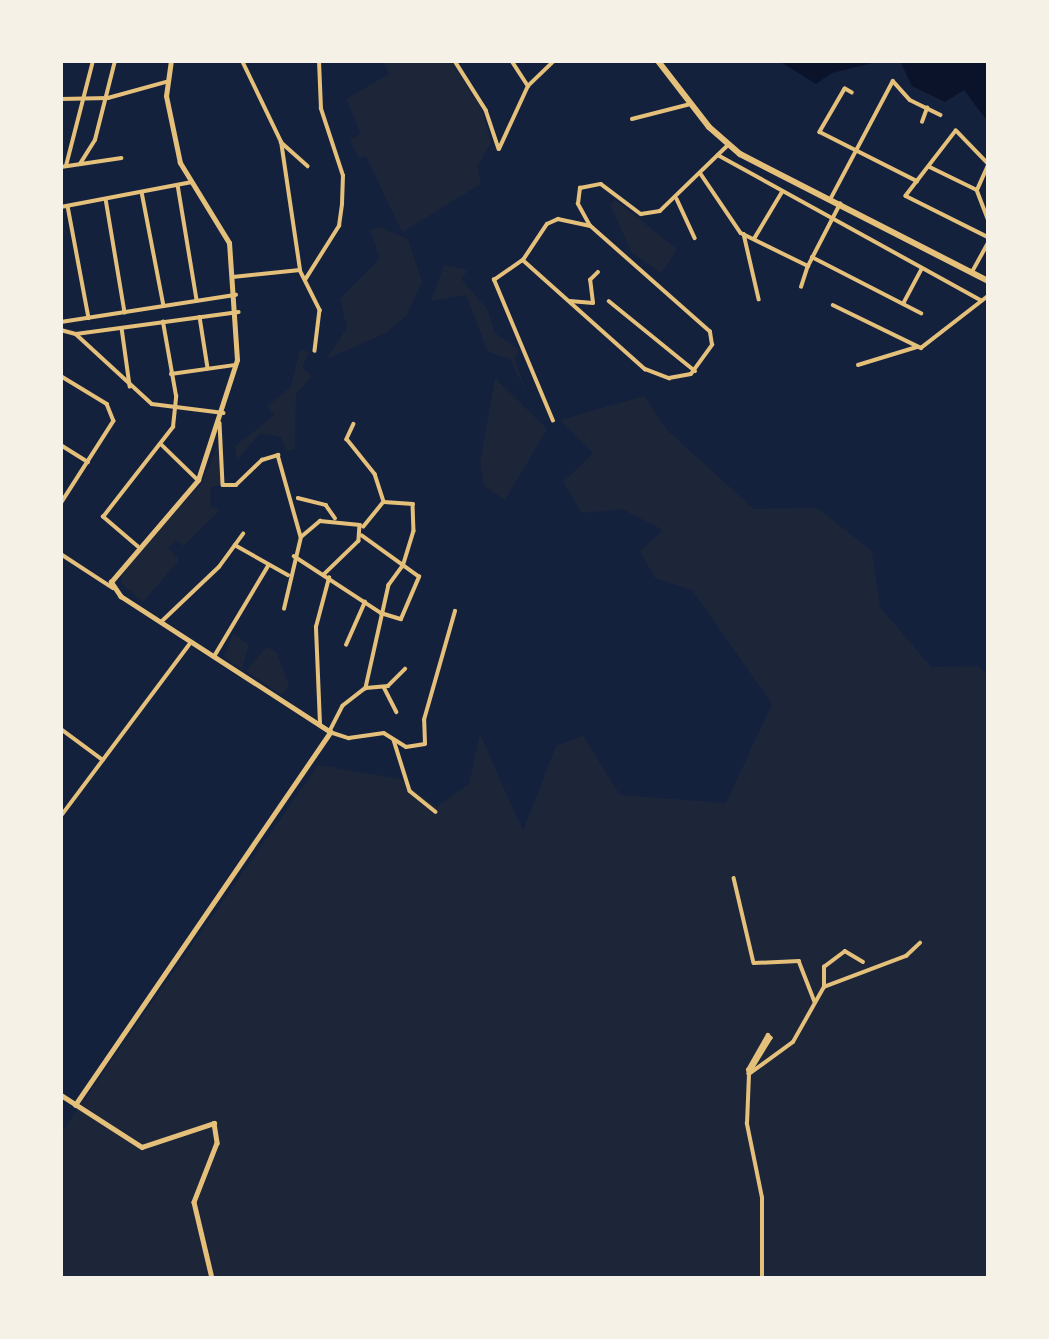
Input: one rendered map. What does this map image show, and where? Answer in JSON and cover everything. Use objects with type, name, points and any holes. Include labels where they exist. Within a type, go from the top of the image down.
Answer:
[{"type":"main road","points":[[658,61],[691,104],[728,145],[988,281]]},
{"type":"street","points":[[93,61],[64,166],[121,158]]},
{"type":"street","points":[[80,164],[108,98],[115,61]]},
{"type":"street","points":[[113,588],[111,582],[138,547],[198,480],[220,423],[236,365],[239,312],[229,243],[192,182],[175,144],[166,82],[171,61]]},
{"type":"street","points":[[242,61],[281,142],[300,270],[320,310],[315,351]]},
{"type":"street","points":[[305,280],[339,226],[344,176],[321,109],[319,61]]},
{"type":"street","points":[[456,61],[486,110],[499,149],[528,86],[554,61]]},
{"type":"street","points":[[512,61],[528,86]]},
{"type":"street","points":[[831,198],[892,81],[927,108],[941,115]]},
{"type":"street","points":[[61,99],[83,96],[108,98],[166,82]]},
{"type":"street","points":[[852,93],[845,89],[820,132],[917,181]]},
{"type":"street","points":[[632,119],[691,104]]},
{"type":"street","points":[[922,122],[927,108]]},
{"type":"street","points":[[976,190],[988,164],[956,131],[906,196],[988,237]]},
{"type":"street","points":[[281,142],[308,166]]},
{"type":"street","points":[[523,260],[645,369],[669,378],[695,371],[712,345],[710,332],[590,226],[577,197],[586,184],[610,188],[641,214],[677,199],[728,145]]},
{"type":"street","points":[[718,155],[981,300]]},
{"type":"street","points":[[930,167],[976,190],[988,219]]},
{"type":"street","points":[[701,174],[744,234],[759,299]]},
{"type":"street","points":[[61,207],[192,182]]},
{"type":"street","points":[[178,185],[197,300]]},
{"type":"street","points":[[142,192],[164,306]]},
{"type":"street","points":[[754,239],[782,192]]},
{"type":"street","points":[[106,199],[125,312]]},
{"type":"street","points":[[677,199],[695,238]]},
{"type":"street","points":[[802,287],[812,257],[841,204]]},
{"type":"street","points":[[68,206],[89,318]]},
{"type":"street","points":[[554,421],[494,280],[523,260],[547,224],[558,219],[590,226]]},
{"type":"street","points":[[744,234],[808,266]]},
{"type":"street","points":[[972,272],[988,243]]},
{"type":"street","points":[[812,257],[921,313]]},
{"type":"street","points":[[903,304],[922,269]]},
{"type":"street","points":[[233,277],[300,270]]},
{"type":"street","points":[[567,300],[593,303],[590,280],[598,272]]},
{"type":"street","points":[[61,322],[236,295]]},
{"type":"street","points":[[858,365],[917,347],[988,296]]},
{"type":"street","points":[[609,301],[695,371]]},
{"type":"street","points":[[833,305],[917,347]]},
{"type":"street","points":[[61,330],[76,334],[239,312]]},
{"type":"street","points":[[200,317],[208,368]]},
{"type":"street","points":[[138,547],[103,517],[162,445],[176,409],[163,322]]},
{"type":"street","points":[[122,328],[130,386]]},
{"type":"street","points":[[76,334],[152,404],[223,413]]},
{"type":"street","points":[[171,374],[236,365]]},
{"type":"street","points":[[61,376],[113,413],[112,429],[61,504]]},
{"type":"street","points":[[220,423],[223,485],[236,485],[262,460],[278,455],[301,537]]},
{"type":"street","points":[[354,424],[347,439],[375,474],[384,502]]},
{"type":"street","points":[[61,445],[88,462]]},
{"type":"street","points":[[162,445],[198,480]]},
{"type":"street","points":[[298,498],[326,505],[335,518]]},
{"type":"street","points":[[320,724],[316,627],[327,576],[362,536],[363,528],[384,502]]},
{"type":"street","points":[[366,688],[389,585],[403,566],[413,505],[384,502]]},
{"type":"street","points":[[285,609],[288,575],[294,555],[301,537],[313,524],[335,518],[363,528]]},
{"type":"street","points":[[161,622],[243,534]]},
{"type":"street","points":[[294,555],[381,613],[401,618],[419,577],[362,536]]},
{"type":"street","points":[[235,545],[288,575]]},
{"type":"street","points":[[61,554],[330,732],[394,738],[406,747],[425,744],[428,701],[455,611]]},
{"type":"street","points":[[215,655],[268,566]]},
{"type":"street","points":[[346,645],[365,602]]},
{"type":"street","points":[[61,816],[192,641]]},
{"type":"street","points":[[75,1105],[330,732],[343,706],[366,688],[384,688],[405,669]]},
{"type":"street","points":[[384,688],[397,712]]},
{"type":"street","points":[[61,729],[103,760]]},
{"type":"street","points":[[394,738],[410,791],[436,812]]},
{"type":"street","points":[[734,878],[754,962],[799,961],[815,1002]]},
{"type":"street","points":[[824,987],[906,956],[920,943]]},
{"type":"street","points":[[749,1073],[793,1042],[824,987],[824,967],[845,951],[863,962]]},
{"type":"street","points":[[749,1073],[771,1038],[768,1035],[748,1070],[747,1124],[762,1198],[762,1278]]},
{"type":"street","points":[[61,1095],[142,1147],[214,1123],[217,1143],[194,1202],[212,1278]]},
{"type":"shaded area","points":[[383,61],[451,61],[482,110],[491,143],[477,167],[481,184],[402,232],[366,156],[359,158],[350,140],[361,134],[346,99],[389,74]]},
{"type":"shaded area","points":[[779,61],[881,61],[832,73],[816,84]]},
{"type":"shaded area","points":[[900,61],[988,61],[988,122],[964,90],[945,102],[912,86]]},
{"type":"shaded area","points":[[615,200],[677,249],[661,273],[631,252],[610,204]]},
{"type":"shaded area","points":[[380,227],[408,239],[422,282],[406,316],[386,333],[326,359],[347,328],[340,299],[380,258],[370,230]]},
{"type":"shaded area","points":[[444,265],[468,270],[461,279],[487,309],[495,333],[519,350],[515,360],[527,394],[510,359],[488,352],[466,295],[431,301]]},
{"type":"shaded area","points":[[300,349],[309,352],[302,368],[312,376],[296,394],[295,449],[286,451],[281,437],[260,433],[237,460],[235,446],[275,415],[267,407],[291,386]]},
{"type":"shaded area","points":[[495,378],[547,429],[505,500],[484,486],[480,463]]},
{"type":"shaded area","points":[[644,396],[667,430],[754,509],[817,508],[872,551],[880,607],[931,667],[978,666],[988,676],[988,1278],[61,1278],[61,1133],[318,765],[400,779],[436,807],[469,784],[480,734],[523,831],[556,746],[583,736],[620,795],[726,803],[772,704],[692,590],[655,578],[640,551],[663,530],[622,509],[582,513],[563,482],[593,453],[560,420]]},
{"type":"shaded area","points":[[221,437],[220,485],[211,487],[210,506],[220,510],[183,546],[176,540],[168,548],[179,560],[143,602],[121,583],[123,569],[202,483]]},
{"type":"shaded area","points":[[233,634],[249,645],[242,669],[224,657]]},
{"type":"shaded area","points":[[266,647],[276,651],[289,685],[282,695],[246,671]]}]
